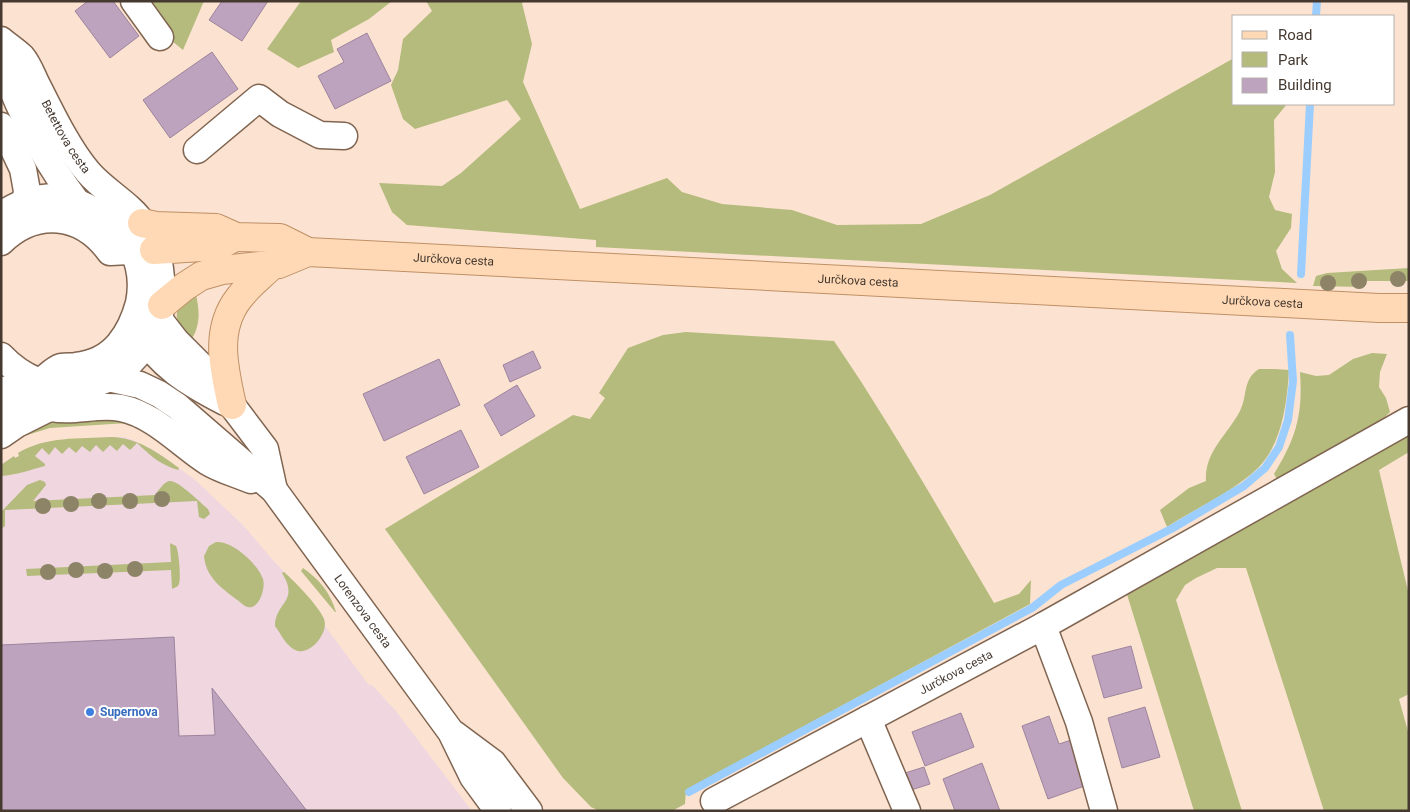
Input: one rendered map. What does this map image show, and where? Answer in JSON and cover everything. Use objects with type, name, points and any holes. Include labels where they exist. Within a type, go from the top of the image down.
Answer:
[{"type":"main road","name":"Jurčkova cesta","points":[[142,223],[156,226],[216,228],[236,237],[280,238],[308,252],[1379,308],[1409,308]]},
{"type":"main road","name":"Jurčkova cesta","points":[[144,250],[218,246],[236,237]]},
{"type":"main road","name":"Jurčkova cesta","points":[[161,312],[184,287],[201,276],[222,270],[280,264],[308,252]]},
{"type":"main road","name":"Jurčkova cesta","points":[[232,405],[222,350],[228,317],[240,296],[272,265]]},
{"type":"street","points":[[134,1],[160,36]]},
{"type":"street","name":"Betettova cesta","points":[[1,40],[22,58],[54,118],[88,172],[115,198],[130,209],[142,223]]},
{"type":"street","name":"Betettova cesta","points":[[1,60],[29,125],[50,163],[76,201]]},
{"type":"street","points":[[197,150],[258,98],[280,114],[320,135],[344,136]]},
{"type":"street","points":[[1,126],[5,130],[23,169],[27,191],[1,242]]},
{"type":"street","points":[[6,396],[40,382],[60,367],[87,364],[100,358],[120,343],[139,333],[161,312],[161,276],[144,250],[109,220],[76,201],[62,198],[49,198],[16,215]]},
{"type":"street","points":[[16,215],[33,221],[59,219],[84,228],[95,235],[110,252],[144,250]]},
{"type":"street","points":[[1,356],[20,373],[53,387],[68,388],[82,387],[108,378],[130,364],[139,333],[140,280],[144,250],[142,223]]},
{"type":"street","name":"Lorenzova cesta","points":[[161,312],[176,341],[206,371],[265,450],[274,490]]},
{"type":"street","name":"Lorenzova cesta","points":[[139,333],[163,361],[193,386],[232,405]]},
{"type":"street","name":"Lorenzova cesta","points":[[108,378],[140,385],[159,394],[177,406],[274,490],[451,732],[473,777],[498,811]]},
{"type":"street","points":[[6,396],[49,408],[73,409],[104,406],[121,408],[142,416],[162,427],[209,462],[274,490]]},
{"type":"street","points":[[1,435],[17,424],[49,408]]},
{"type":"street","name":"Jurčkova cesta","points":[[714,801],[1043,626],[1409,420]]},
{"type":"street","points":[[1043,626],[1079,722],[1104,811]]},
{"type":"street","points":[[868,719],[907,811]]},
{"type":"street","name":"Lorenzova cesta","points":[[451,732],[493,763],[529,811]]},
{"type":"shaded area","points":[[123,437],[133,440],[155,451],[194,479],[243,525],[312,602],[324,618],[325,626],[368,684],[373,686],[395,710],[472,811],[1,811],[1,464],[14,456],[15,458],[19,456],[18,453],[23,450],[44,442]]},
{"type":"green space","points":[[143,1],[204,1],[183,50],[167,37]]},
{"type":"green space","points":[[301,1],[392,1],[369,19],[331,40],[334,52],[298,68],[267,49]]},
{"type":"green space","points":[[426,1],[525,1],[522,3],[532,44],[523,82],[580,209],[667,178],[682,192],[722,204],[792,210],[837,225],[921,224],[990,195],[1232,59],[1232,105],[1286,105],[1274,120],[1275,172],[1269,197],[1275,210],[1292,214],[1291,228],[1276,251],[1282,269],[1297,283],[596,247],[596,240],[407,225],[392,212],[379,183],[442,186],[461,173],[521,119],[507,100],[415,129],[403,119],[391,85],[398,70],[403,39],[432,11]]},
{"type":"green space","points":[[1409,268],[1409,281],[1364,281],[1363,287],[1313,286],[1316,276],[1327,273]]},
{"type":"green space","points":[[195,291],[198,305],[198,324],[190,342],[180,326],[177,315],[181,305]]},
{"type":"green space","points":[[686,332],[834,341],[896,438],[994,603],[1019,594],[1031,580],[1030,604],[686,790],[685,804],[672,811],[599,811],[591,807],[563,778],[385,529],[573,415],[590,419],[605,398],[599,393],[628,348],[663,335]]},
{"type":"green space","points":[[1372,353],[1387,354],[1380,372],[1379,387],[1386,398],[1390,412],[1373,429],[1278,481],[1274,474],[1293,437],[1299,414],[1300,372],[1316,376],[1329,375],[1353,359]]},
{"type":"green space","points":[[1259,369],[1289,370],[1285,409],[1273,447],[1258,468],[1248,477],[1225,493],[1167,527],[1160,510],[1189,488],[1206,481],[1206,471],[1213,452],[1240,411],[1250,378]]},
{"type":"green space","points":[[87,418],[127,420],[127,423],[50,428],[18,436],[42,421]]},
{"type":"green space","points":[[1409,432],[1409,452],[1379,470],[1409,595],[1409,694],[1399,699],[1409,735],[1409,811],[1324,811],[1246,568],[1217,568],[1185,585],[1176,600],[1242,811],[1194,811],[1125,588]]},
{"type":"green space","points":[[111,437],[139,443],[155,451],[179,468],[178,470],[171,468],[160,462],[137,443],[130,450],[123,444],[117,451],[110,445],[103,452],[96,445],[90,452],[82,446],[76,453],[69,447],[62,454],[55,447],[49,455],[42,448],[35,456],[45,466],[1,476],[1,465],[14,456],[15,458],[19,456],[18,453],[40,444],[63,439]]},
{"type":"green space","points":[[40,480],[45,482],[46,485],[33,501],[155,495],[165,483],[173,481],[195,497],[208,509],[210,514],[204,519],[199,517],[197,501],[5,510],[5,526],[1,529],[1,512],[27,485]]},
{"type":"green space","points":[[216,542],[222,542],[237,549],[250,560],[260,573],[264,583],[262,594],[254,606],[245,606],[213,579],[204,556],[209,546]]},
{"type":"green space","points":[[170,543],[176,546],[180,571],[179,584],[172,589],[171,570],[27,576],[26,569],[171,562]]},
{"type":"green space","points":[[303,568],[324,587],[331,598],[336,612],[301,571]]},
{"type":"green space","points":[[284,572],[312,601],[324,619],[325,624],[322,636],[314,646],[303,651],[298,651],[291,647],[275,626],[276,618],[288,596],[287,583],[282,573]]},
{"type":"building","points":[[88,1],[113,1],[139,36],[110,58],[75,11]]},
{"type":"building","points":[[222,1],[268,1],[242,41],[209,20]]},
{"type":"building","points":[[367,33],[391,81],[335,109],[318,76],[344,62],[337,49]]},
{"type":"building","points":[[212,52],[238,89],[170,138],[143,100]]},
{"type":"building","points":[[533,351],[541,368],[510,382],[503,365]]},
{"type":"building","points":[[439,359],[460,405],[384,441],[363,394]]},
{"type":"building","points":[[517,385],[535,416],[501,436],[484,405]]},
{"type":"building","points":[[461,430],[479,467],[424,494],[406,457]]},
{"type":"building","name":"Supernova","points":[[174,637],[179,736],[215,735],[212,688],[307,811],[1,811],[1,645]]},
{"type":"building","points":[[1131,646],[1142,688],[1104,698],[1092,656]]},
{"type":"building","points":[[1145,707],[1160,757],[1122,768],[1108,718]]},
{"type":"building","points":[[961,713],[974,747],[925,766],[912,732]]},
{"type":"building","points":[[1049,716],[1059,744],[1074,739],[1090,784],[1048,799],[1022,726]]},
{"type":"building","points":[[982,763],[1000,811],[955,811],[943,779]]},
{"type":"building","points":[[924,767],[930,784],[908,791],[902,774]]},
{"type":"waterway","points":[[1316,15],[1317,1]]},
{"type":"waterway","points":[[1301,274],[1310,105]]},
{"type":"waterway","points":[[689,792],[1032,608],[1061,585],[1173,528],[1244,486],[1265,468],[1279,447],[1288,420],[1293,381],[1290,335]]},
{"type":"place","name":"Supernova","points":[[90,712]]}]
